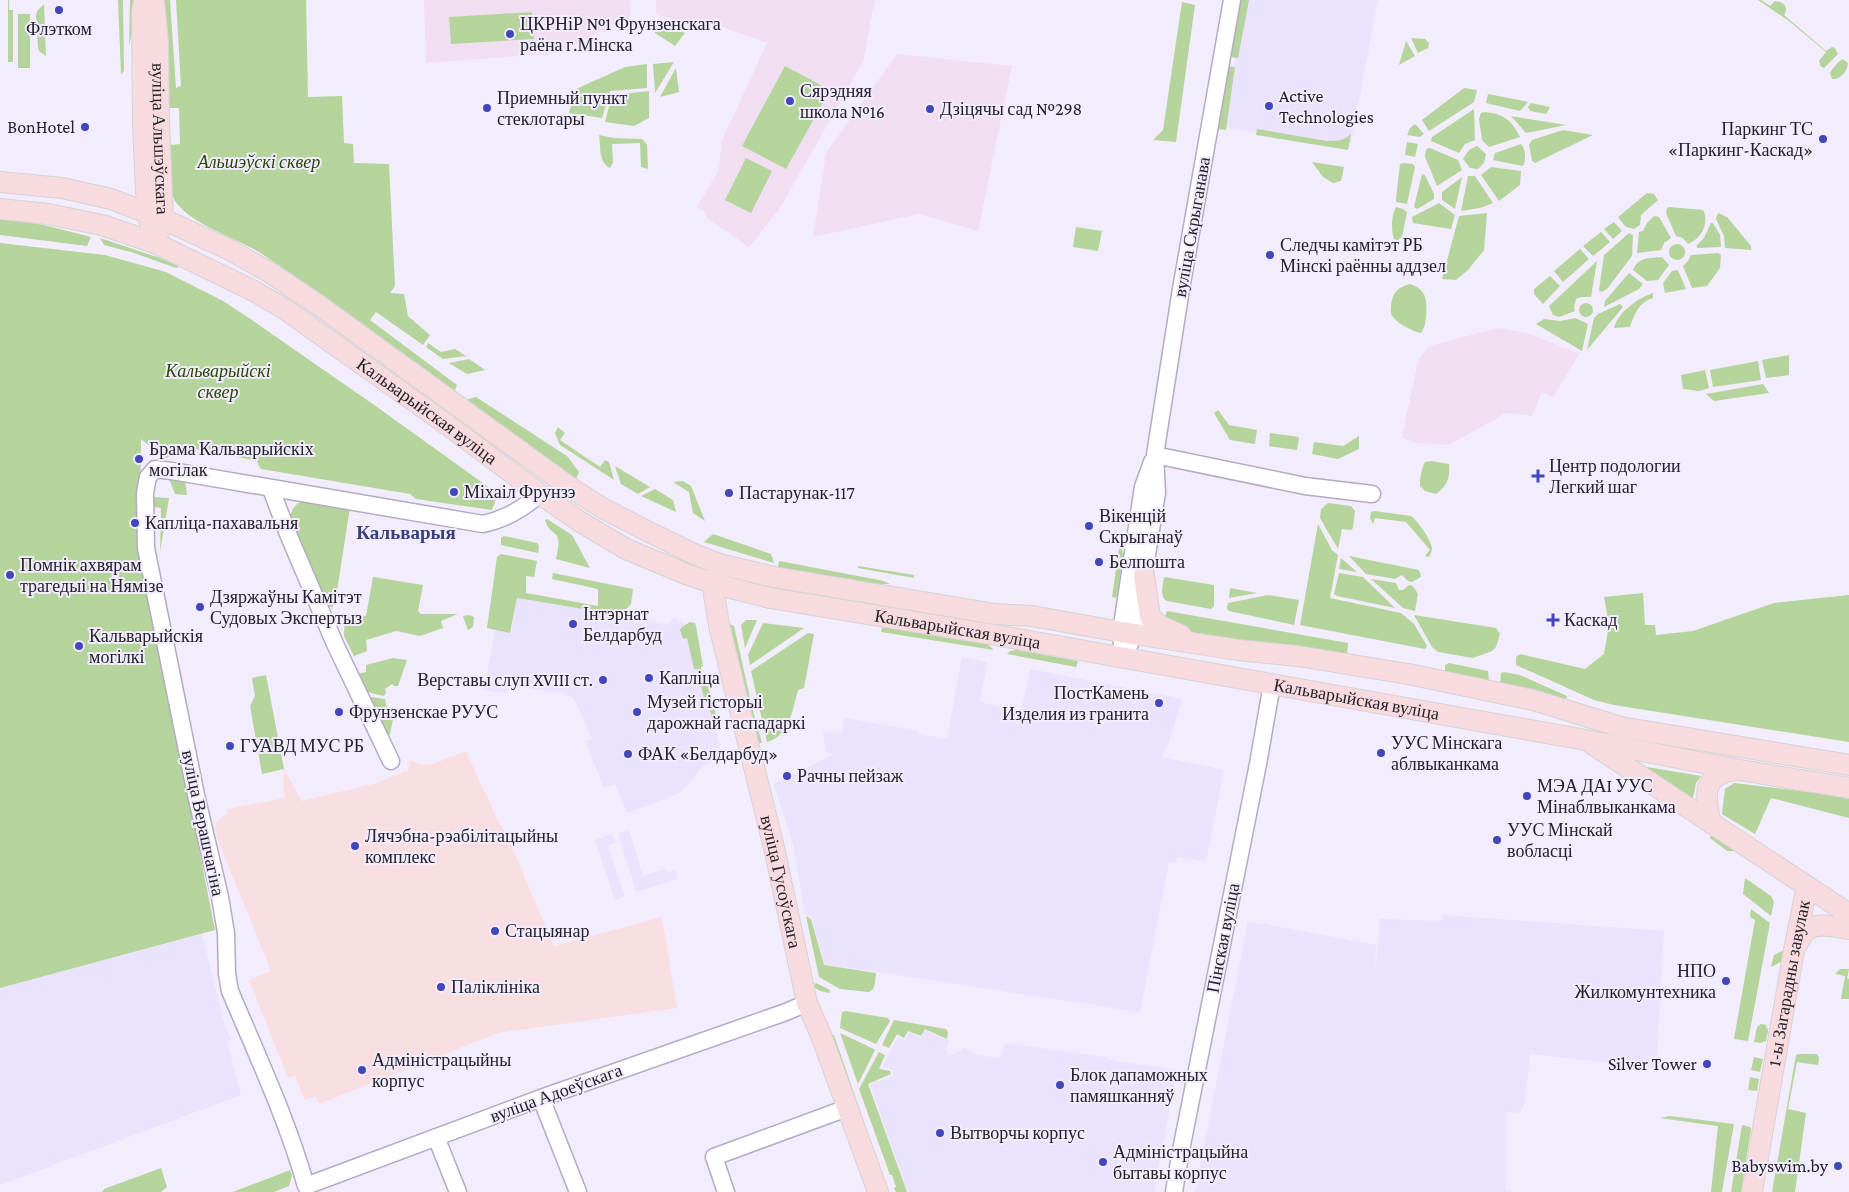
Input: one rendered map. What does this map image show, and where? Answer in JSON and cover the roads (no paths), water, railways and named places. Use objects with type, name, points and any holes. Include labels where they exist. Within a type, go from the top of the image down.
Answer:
[{"type":"main road","name":"вуліца Альшэўскага","points":[[144,0],[143,108],[155,215]]},
{"type":"main road","name":"вуліца Альшэўскага","points":[[154,0],[158,41],[159,122],[155,242]]},
{"type":"main road","name":"Кальварыйская вуліца","points":[[0,182],[62,188],[111,199],[155,215],[230,250],[269,272],[317,304],[552,475],[604,509],[687,551],[719,564],[782,578],[996,614],[1032,616],[1238,650],[1298,656],[1408,674],[1532,700],[1621,727],[1849,766]]},
{"type":"main road","name":"Кальварыйская вуліца","points":[[0,209],[48,214],[94,223],[155,242],[254,291],[286,310],[579,521],[626,549],[686,574],[716,584],[770,598],[1280,685],[1586,740],[1740,770],[1849,788]]},
{"type":"main road","points":[[540,494],[552,475]]},
{"type":"main road","name":"вуліца Гусоўскага","points":[[719,564],[714,595],[719,625],[775,852],[807,1003],[822,1035],[878,1192]]},
{"type":"main road","points":[[1144,575],[1150,617],[1160,626],[1196,642]]},
{"type":"main road","points":[[1280,685],[1287,663],[1298,656]]},
{"type":"main road","points":[[1467,687],[1471,700],[1468,719]]},
{"type":"main road","name":"1-ы Загарадны завулак","points":[[1586,740],[1807,886],[1752,1192]]},
{"type":"main road","points":[[1821,760],[1849,761]]},
{"type":"main road","points":[[1711,824],[1706,804],[1706,793],[1709,785],[1720,774],[1740,770]]},
{"type":"main road","points":[[1807,886],[1849,914]]},
{"type":"main road","points":[[1794,950],[1805,931],[1811,928],[1820,926],[1849,929]]},
{"type":"street","name":"вуліца Скрыганава","points":[[1128,633],[1144,575],[1157,493],[1155,455],[1180,293],[1232,0]]},
{"type":"street","name":"вуліца Скрыганава","points":[[1124,658],[1142,487],[1155,455]]},
{"type":"street","points":[[1155,455],[1305,486],[1372,494]]},
{"type":"street","name":"вуліца Верашчагіна","points":[[271,489],[155,469],[148,477],[145,493],[146,548],[196,795],[223,915],[230,991],[273,1092],[306,1186]]},
{"type":"street","points":[[271,489],[483,524],[517,512],[540,494]]},
{"type":"street","points":[[271,489],[288,534],[336,644],[391,761]]},
{"type":"street","name":"Пінская вуліца","points":[[1174,1192],[1261,745],[1280,685]]},
{"type":"street","name":"вуліца Адоеўскага","points":[[306,1186],[541,1098],[807,1003]]},
{"type":"street","points":[[541,1098],[578,1192]]},
{"type":"street","points":[[726,1192],[714,1157],[847,1108]]},
{"type":"street","points":[[436,1138],[458,1192]]},
{"type":"place","name":"Флэтком","points":[[59,10]]},
{"type":"place","name":"ЦКРНіР №1 Фрунзенскага раёна г.Мінска","points":[[510,34]]},
{"type":"place","name":"Сярэдняя школа №16","points":[[790,101]]},
{"type":"place","name":"Active Technologies","points":[[1269,106]]},
{"type":"place","name":"Приемный пункт стеклотары","points":[[487,108]]},
{"type":"place","name":"Дзіцячы сад №298","points":[[930,109]]},
{"type":"place","name":"BonHotel","points":[[85,127]]},
{"type":"place","name":"Паркинг ТС «Паркинг-Каскад»","points":[[1823,139]]},
{"type":"place","name":"Следчы камітэт РБ Мінскі раённы аддзел","points":[[1270,255]]},
{"type":"place","name":"Брама Кальварыйскіх могілак","points":[[139,459]]},
{"type":"place","name":"Центр подологии Легкий шаг","points":[[1538,476]]},
{"type":"place","name":"Міхаіл Фрунзэ","points":[[454,492]]},
{"type":"place","name":"Пастарунак-117","points":[[729,493]]},
{"type":"place","name":"Капліца-пахавальня","points":[[135,523]]},
{"type":"place","name":"Вікенцій Скрыганаў","points":[[1089,526]]},
{"type":"place","name":"Белпошта","points":[[1099,562]]},
{"type":"place","name":"Помнік ахвярам трагедыі на Нямізе","points":[[10,575]]},
{"type":"place","name":"Дзяржаўны Камітэт Судовых Экспертыз","points":[[200,607]]},
{"type":"place","name":"Каскад","points":[[1553,620]]},
{"type":"place","name":"Інтэрнат Белдарбуд","points":[[573,624]]},
{"type":"place","name":"Кальварыйскія могілкі","points":[[79,646]]},
{"type":"place","name":"Капліца","points":[[649,678]]},
{"type":"place","name":"Верставы слуп XVIII ст.","points":[[603,680]]},
{"type":"place","name":"ПостКамень Изделия из гранита","points":[[1159,703]]},
{"type":"place","name":"Фрунзенскае РУУС","points":[[339,712]]},
{"type":"place","name":"Музей гісторыі дарожнай гаспадаркі","points":[[637,712]]},
{"type":"place","name":"ГУАВД МУС РБ","points":[[230,746]]},
{"type":"place","name":"УУС Мінскага аблвыканкама","points":[[1381,753]]},
{"type":"place","name":"ФАК «Белдарбуд»","points":[[628,754]]},
{"type":"place","name":"Рачны пейзаж","points":[[787,776]]},
{"type":"place","name":"МЭА ДАI УУС Мінаблвыканкама","points":[[1527,796]]},
{"type":"place","name":"УУС Мінскай вобласці","points":[[1497,840]]},
{"type":"place","name":"Лячэбна-рэабілітацыйны комплекс","points":[[355,846]]},
{"type":"place","name":"Стацыянар","points":[[495,931]]},
{"type":"place","name":"НПО Жилкомунтехника","points":[[1726,981]]},
{"type":"place","name":"Паліклініка","points":[[441,987]]},
{"type":"place","name":"Silver Tower","points":[[1707,1064]]},
{"type":"place","name":"Адміністрацыйны корпус","points":[[362,1070]]},
{"type":"place","name":"Блок дапаможных памяшканняў","points":[[1060,1085]]},
{"type":"place","name":"Вытворчы корпус","points":[[940,1133]]},
{"type":"place","name":"Адміністрацыйна бытавы корпус","points":[[1103,1162]]},
{"type":"place","name":"Babyswim.by","points":[[1838,1166]]},
{"type":"district","name":"Кальварыя","points":[[406,532]]},
{"type":"park label","name":"Альшэўскі сквер","points":[[259,162]]},
{"type":"park label","name":"Кальварыйскі сквер","points":[[218,381]]}]
